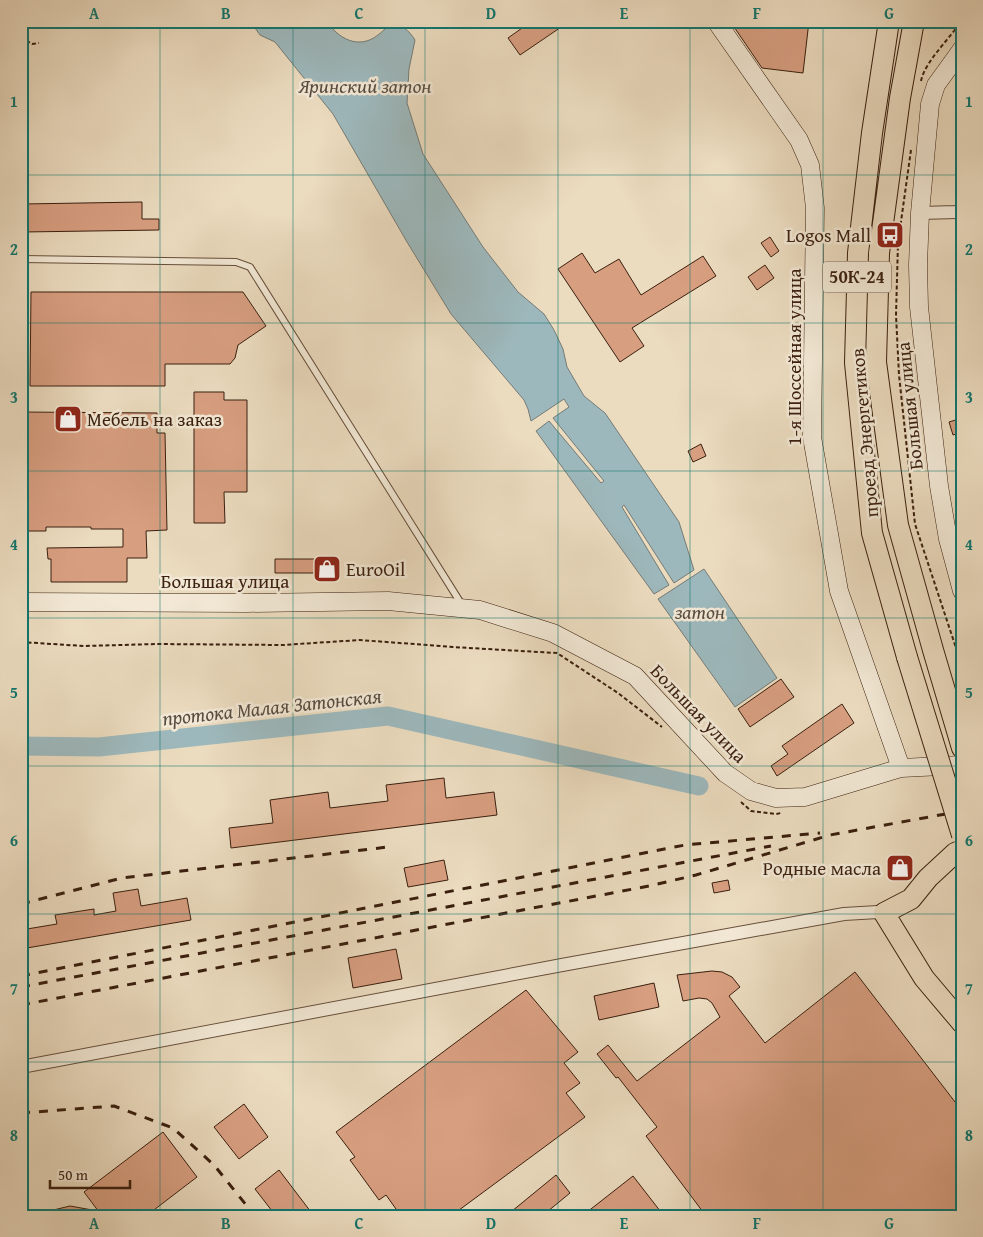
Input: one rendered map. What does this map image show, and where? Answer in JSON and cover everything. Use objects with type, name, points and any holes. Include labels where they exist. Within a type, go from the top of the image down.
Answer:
[{"type":"main road","name":"1-я Шоссейная улица","points":[[716,21],[799,140],[810,165],[815,208],[812,437],[839,591],[901,768]]},
{"type":"main road","name":"проезд Энергетиков","points":[[889,21],[872,134],[858,253],[855,364],[872,533],[907,657],[962,835]]},
{"type":"main road","name":"проезд Энергетиков","points":[[914,21],[900,98],[878,254],[876,362],[898,525],[962,748]]},
{"type":"main road","name":"Большая улица","points":[[962,48],[936,85],[930,104],[920,213],[918,265],[920,307],[939,486],[948,539],[962,591]]},
{"type":"main road","name":"Большая улица","points":[[21,602],[247,603],[388,601],[480,610],[553,633],[635,676],[725,774],[751,791],[776,798],[805,797],[901,768],[962,765]]},
{"type":"main road","points":[[962,850],[955,852],[928,878],[911,899],[884,913],[924,978],[962,1023]]},
{"type":"street","points":[[920,213],[956,212],[962,210]]},
{"type":"street","points":[[21,1066],[844,914],[884,913]]},
{"type":"lane","points":[[21,259],[236,262],[250,267],[464,609]]},
{"type":"path","points":[[21,37],[32,44],[39,42]]},
{"type":"path","points":[[21,642],[84,646],[157,644],[283,646],[360,640],[557,653],[618,693],[665,730]]},
{"type":"path","points":[[738,800],[752,810],[776,814],[785,812]]},
{"type":"water","name":"Яринский затон","points":[[250,21],[327,21],[337,33],[356,42],[364,42],[371,39],[390,24],[402,27],[410,33],[415,40],[409,69],[407,103],[423,154],[483,247],[518,292],[544,314],[563,349],[567,367],[584,396],[605,413],[679,522],[694,570],[674,583],[624,505],[622,507],[669,585],[654,594],[536,431],[549,421],[601,483],[604,481],[553,418],[569,407],[564,399],[531,421],[524,400],[451,314],[333,114],[275,42],[260,35]]},
{"type":"water","name":"затон","points":[[704,569],[777,678],[735,707],[658,599]]},
{"type":"building","points":[[532,21],[570,21],[520,55],[508,38]]},
{"type":"building","points":[[730,21],[809,21],[803,73],[762,68]]},
{"type":"building","points":[[142,202],[142,219],[159,219],[159,230],[23,232],[23,204]]},
{"type":"building","points":[[770,237],[779,251],[771,257],[761,243]]},
{"type":"building","points":[[582,253],[595,273],[619,259],[641,295],[703,256],[716,276],[632,328],[644,346],[620,362],[558,269]]},
{"type":"building","points":[[765,265],[774,278],[757,290],[748,277]]},
{"type":"building","points":[[31,292],[243,292],[266,326],[238,345],[235,358],[230,364],[165,364],[165,386],[30,386]]},
{"type":"building","points":[[194,392],[224,392],[224,400],[247,400],[247,492],[224,492],[225,523],[194,523]]},
{"type":"building","points":[[21,412],[157,413],[157,433],[165,433],[167,530],[146,531],[147,558],[127,558],[127,582],[51,582],[51,559],[48,559],[47,548],[123,547],[123,529],[46,527],[46,531],[21,531]]},
{"type":"building","points":[[959,419],[962,432],[953,435],[949,422]]},
{"type":"building","points":[[701,444],[706,456],[693,462],[688,451]]},
{"type":"building","points":[[275,559],[334,559],[334,573],[275,573]]},
{"type":"building","points":[[781,679],[794,697],[750,727],[738,709]]},
{"type":"building","points":[[842,704],[854,723],[777,776],[771,766],[788,754],[782,746]]},
{"type":"building","points":[[444,778],[446,798],[494,792],[497,815],[231,848],[229,828],[273,823],[270,800],[328,792],[330,808],[388,801],[386,785]]},
{"type":"building","points":[[444,860],[448,880],[408,887],[404,868]]},
{"type":"building","points":[[728,880],[730,890],[714,893],[712,883]]},
{"type":"building","points":[[138,889],[141,906],[187,898],[191,920],[21,949],[21,930],[57,924],[55,915],[94,909],[94,915],[116,911],[113,893]]},
{"type":"building","points":[[396,949],[402,979],[353,988],[348,958]]},
{"type":"building","points":[[712,971],[722,972],[732,977],[740,987],[729,996],[765,1043],[855,972],[962,1111],[962,1216],[706,1216],[646,1136],[657,1127],[618,1077],[616,1078],[597,1054],[608,1045],[637,1081],[720,1017],[712,1003],[707,999],[699,998],[683,1001],[677,975]]},
{"type":"building","points":[[654,983],[659,1007],[599,1020],[594,996]]},
{"type":"building","points":[[526,990],[578,1052],[564,1063],[580,1083],[566,1093],[585,1117],[451,1216],[401,1216],[386,1195],[379,1200],[350,1160],[355,1157],[336,1132]]},
{"type":"building","points":[[244,1104],[268,1137],[239,1159],[214,1127]]},
{"type":"building","points":[[163,1132],[197,1177],[146,1216],[102,1216],[84,1192]]},
{"type":"building","points":[[279,1170],[314,1216],[276,1216],[255,1189]]},
{"type":"building","points":[[556,1175],[570,1193],[542,1216],[506,1216]]},
{"type":"building","points":[[633,1176],[664,1216],[582,1216]]},
{"type":"building","points":[[70,1206],[98,1211],[98,1216],[45,1216],[45,1212]]},
{"type":"waterway","name":"протока Малая Затонская","points":[[21,746],[99,747],[388,716],[699,786]]},
{"type":"railway","points":[[21,1005],[649,886],[696,875],[830,835],[962,811]]},
{"type":"railway","points":[[21,976],[685,845],[820,833]]},
{"type":"railway","points":[[21,987],[771,846]]},
{"type":"railway","points":[[21,904],[122,878],[388,847]]},
{"type":"railway","points":[[21,1113],[114,1106],[173,1128],[214,1165],[255,1216]]},
{"type":"place","name":"Logos Mall","points":[[890,235]]},
{"type":"place","name":"Мебель на заказ","points":[[68,419]]},
{"type":"place","name":"EuroOil","points":[[327,569]]},
{"type":"place","name":"Родные масла","points":[[900,868]]}]
